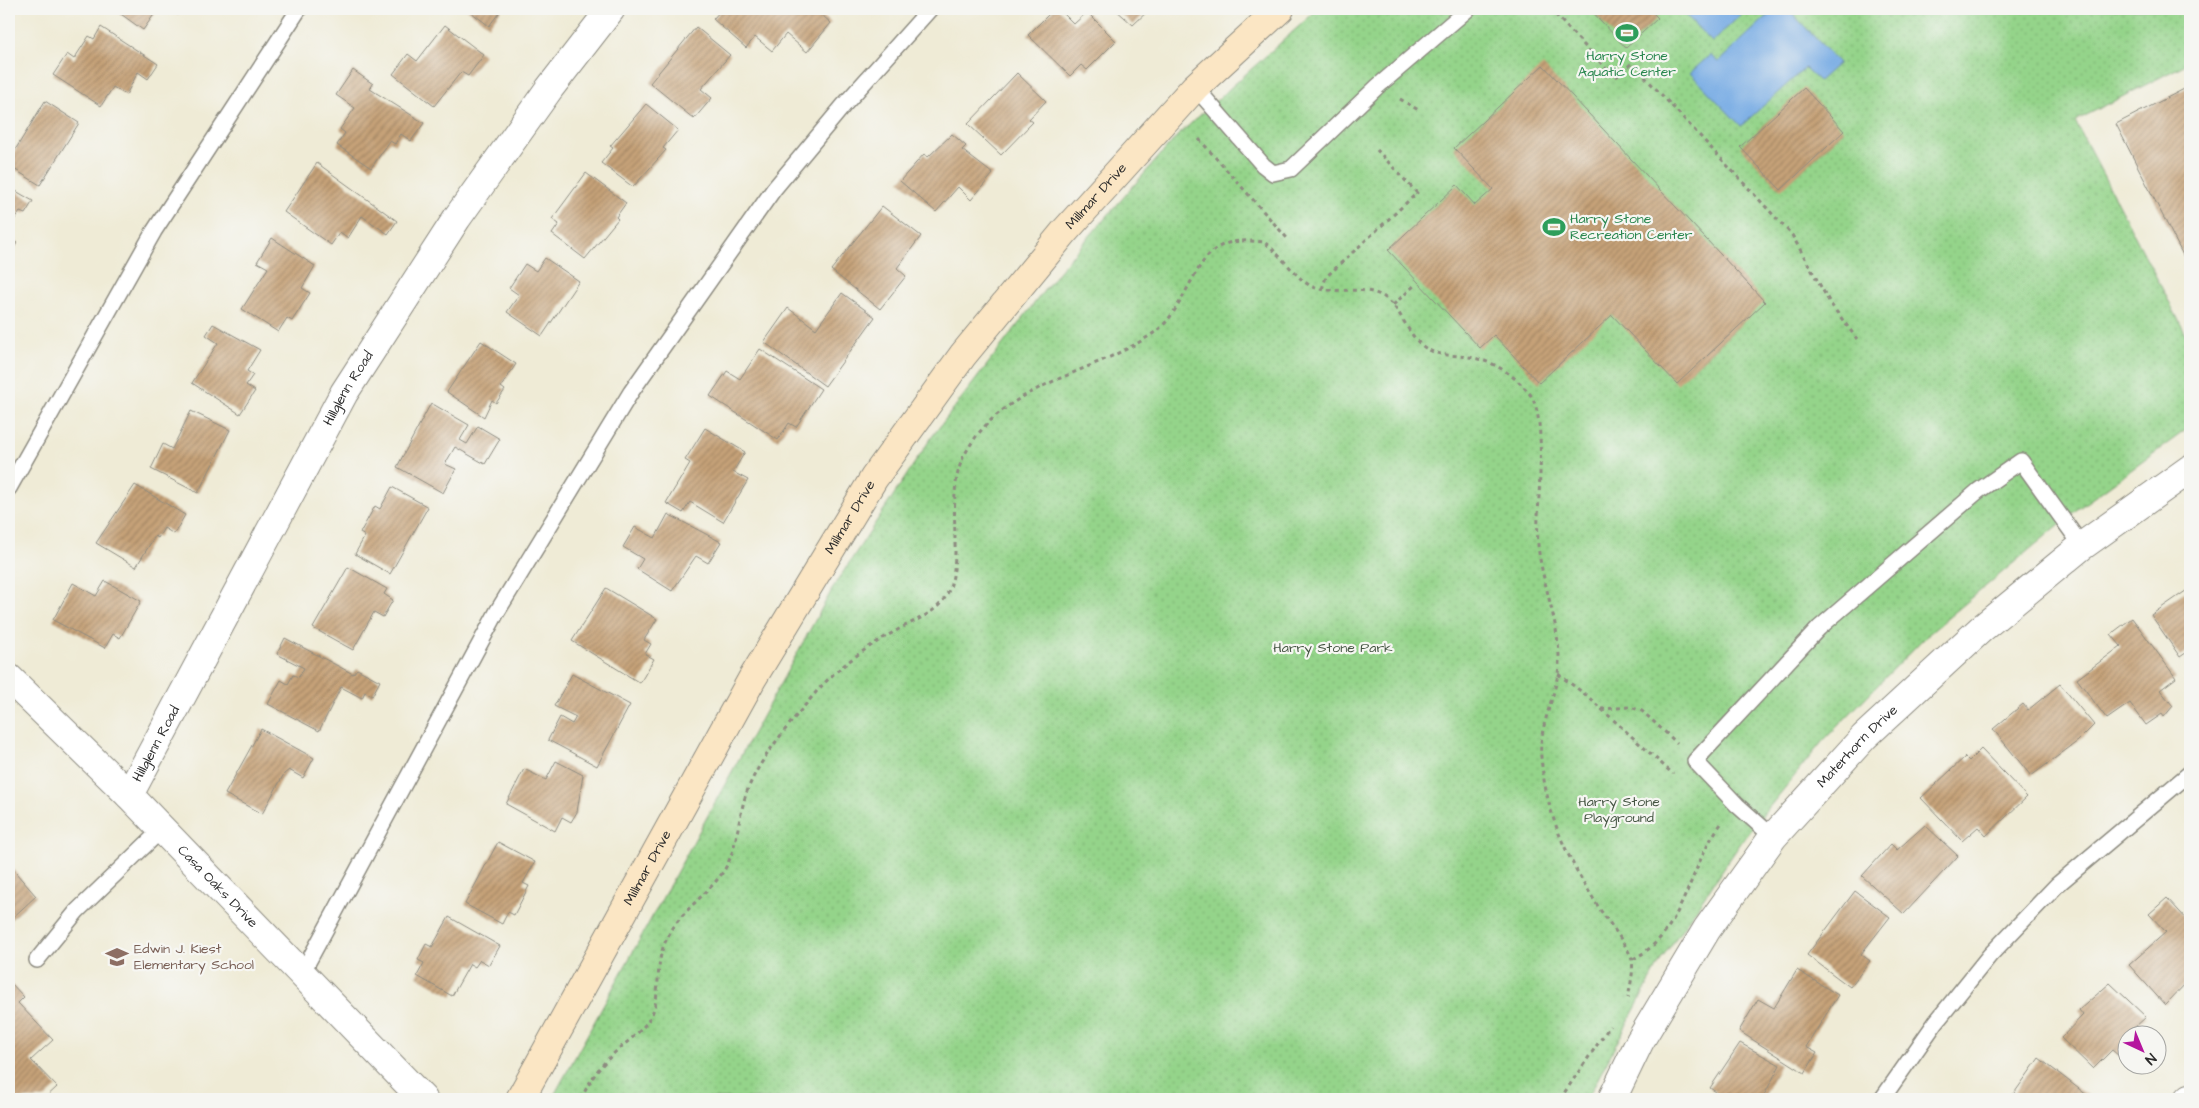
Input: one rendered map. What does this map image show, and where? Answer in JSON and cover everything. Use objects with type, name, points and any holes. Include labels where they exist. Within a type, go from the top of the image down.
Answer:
[{"type":"street","name":"Hillglenn Road","points":[[129,794],[344,392],[457,218],[549,88],[611,9]]},
{"type":"street","name":"Millmar Drive","points":[[520,1099],[752,678],[874,478],[963,355],[1065,231],[1195,86],[1280,9]]},
{"type":"street","name":"Materhorn Drive","points":[[1612,1099],[1640,1040],[1707,929],[1773,837],[1864,737],[1981,629],[2082,546],[2190,469]]},
{"type":"street","name":"Casa Oaks Drive","points":[[9,678],[129,794],[301,975],[423,1099]]},
{"type":"lane","points":[[9,488],[154,231],[300,9]]},
{"type":"lane","points":[[301,975],[497,612],[631,392],[774,189],[844,105],[930,9]]},
{"type":"lane","points":[[1195,86],[1263,165],[1273,173],[1291,169],[1378,86],[1468,9]]},
{"type":"lane","points":[[1773,837],[1737,805],[1695,761],[1819,628],[1978,491],[2021,461],[2082,546]]},
{"type":"lane","points":[[1882,1099],[1936,1022],[1990,955],[2057,885],[2190,773]]},
{"type":"lane","points":[[37,960],[77,911],[162,829]]},
{"type":"path","points":[[1550,9],[1615,78],[1632,63],[1792,234],[1830,303],[1857,339]]},
{"type":"path","points":[[1199,139],[1287,238]]},
{"type":"path","points":[[1322,289],[1326,277],[1417,193],[1377,150]]},
{"type":"path","points":[[581,1099],[595,1073],[640,1030],[651,1016],[655,1003],[658,965],[671,929],[682,913],[723,871],[731,852],[751,781],[764,761],[802,709],[842,664],[926,616],[942,601],[950,587],[953,567],[953,497],[956,476],[964,455],[994,415],[1022,396],[1134,344],[1156,331],[1171,318],[1206,259],[1221,245],[1239,241],[1264,242],[1309,285],[1322,289],[1351,289],[1382,296],[1393,305],[1411,333],[1424,347],[1438,354],[1478,359],[1505,370],[1532,396],[1538,421],[1541,469],[1538,542],[1546,593],[1555,625],[1559,661],[1558,674],[1546,716],[1541,753],[1546,798],[1556,830],[1576,871],[1632,959],[1628,998],[1625,1004]]},
{"type":"path","points":[[1393,305],[1414,285]]},
{"type":"path","points":[[1558,674],[1601,709],[1680,781]]},
{"type":"path","points":[[1601,709],[1630,707],[1642,712],[1658,724]]},
{"type":"path","points":[[1632,959],[1647,952],[1662,938],[1678,911],[1702,854],[1724,820]]},
{"type":"path","points":[[1560,1099],[1616,1018]]},
{"type":"green space","name":"Harry Stone Park","points":[[1318,9],[2190,9],[2190,62],[2075,121],[2190,342],[2190,427],[2079,508],[1924,638],[1822,742],[1745,837],[1661,960],[1587,1099],[552,1099],[834,586],[931,438],[1059,271],[1178,135]]},
{"type":"water","points":[[1680,9],[1747,9],[1712,42]]},
{"type":"water","points":[[1775,9],[1788,9],[1839,63],[1819,81],[1805,68],[1741,126],[1690,73],[1710,55],[1718,62]]},
{"type":"building","points":[[114,9],[158,9],[143,30]]},
{"type":"building","points":[[169,9],[183,9],[178,15]]},
{"type":"building","points":[[467,9],[502,9],[489,26]]},
{"type":"building","points":[[722,9],[815,9],[831,23],[807,52],[786,34],[772,51],[755,37],[746,48],[713,19]]},
{"type":"building","points":[[1054,9],[1059,9],[1074,24],[1087,12],[1116,41],[1087,70],[1081,65],[1070,76],[1028,35]]},
{"type":"building","points":[[1115,9],[1150,9],[1133,25]]},
{"type":"building","name":"Harry Stone Aquatic Center","points":[[1590,9],[1649,9],[1658,18],[1626,48]]},
{"type":"building","points":[[445,25],[484,55],[468,76],[461,72],[434,106],[393,74],[408,54],[417,61]]},
{"type":"building","points":[[101,27],[158,64],[148,79],[138,72],[126,95],[113,87],[101,106],[53,75],[67,54],[74,59],[89,36],[94,39]]},
{"type":"building","points":[[696,27],[730,55],[701,89],[712,98],[694,119],[650,83]]},
{"type":"building","name":"Harry Stone Recreation Center","points":[[1543,65],[1765,302],[1677,384],[1612,315],[1539,383],[1494,335],[1480,348],[1388,250],[1457,185],[1475,205],[1493,189],[1454,148]]},
{"type":"building","points":[[353,70],[373,84],[370,89],[424,123],[411,141],[401,134],[395,144],[390,141],[371,168],[337,145],[345,133],[340,129],[355,108],[336,95]]},
{"type":"building","points":[[1017,73],[1046,101],[1029,119],[1033,122],[1001,155],[968,124]]},
{"type":"building","points":[[2190,86],[2190,269],[2116,124]]},
{"type":"building","points":[[1804,88],[1844,131],[1781,190],[1740,147]]},
{"type":"building","points":[[45,101],[79,123],[40,185],[9,166],[9,160]]},
{"type":"building","points":[[646,104],[678,130],[663,148],[666,150],[633,187],[601,163],[613,148],[610,146]]},
{"type":"building","points":[[952,134],[966,146],[962,150],[993,174],[971,200],[958,187],[936,212],[900,181],[924,154],[928,157]]},
{"type":"building","points":[[317,163],[397,221],[388,234],[362,216],[348,238],[340,232],[331,245],[284,212]]},
{"type":"building","points":[[586,173],[626,203],[616,217],[618,219],[585,259],[552,234],[559,224],[552,219]]},
{"type":"building","points":[[9,187],[33,201],[25,214],[20,212],[9,227]]},
{"type":"building","points":[[882,206],[921,236],[897,268],[906,276],[880,309],[831,270]]},
{"type":"building","points":[[9,238],[17,243],[9,256]]},
{"type":"building","points":[[272,238],[315,266],[302,288],[310,293],[292,321],[287,318],[278,332],[242,309],[268,268],[257,262]]},
{"type":"building","points":[[545,258],[579,281],[542,336],[507,312],[519,295],[509,288],[525,264],[536,271]]},
{"type":"building","points":[[842,293],[875,317],[825,386],[764,342],[788,308],[816,329]]},
{"type":"building","points":[[213,324],[260,350],[247,371],[253,375],[246,385],[255,391],[240,414],[192,383],[218,343],[206,335]]},
{"type":"building","points":[[481,341],[516,364],[501,387],[505,390],[496,403],[492,400],[484,417],[447,392]]},
{"type":"building","points":[[760,349],[821,389],[796,427],[789,423],[778,440],[710,396],[727,371],[740,379]]},
{"type":"building","points":[[431,403],[469,425],[460,440],[467,444],[478,426],[500,439],[485,464],[455,447],[445,464],[456,469],[443,493],[397,467]]},
{"type":"building","points":[[191,411],[230,430],[198,493],[151,469],[163,444],[172,449]]},
{"type":"building","points":[[705,428],[745,452],[733,472],[748,480],[723,522],[690,502],[683,513],[666,503],[690,463],[685,460]]},
{"type":"building","points":[[135,485],[185,515],[174,534],[164,528],[158,538],[155,536],[136,567],[96,543]]},
{"type":"building","points":[[392,487],[428,507],[390,574],[355,554],[365,536],[360,533],[375,506],[380,509]]},
{"type":"building","points":[[668,514],[721,542],[708,563],[696,556],[672,591],[637,569],[643,559],[623,547],[635,527],[655,538]]},
{"type":"building","points":[[348,567],[387,589],[384,594],[393,600],[383,617],[374,612],[353,650],[313,628]]},
{"type":"building","points":[[105,581],[141,601],[120,638],[113,634],[105,648],[53,620],[73,583],[96,596]]},
{"type":"building","points":[[606,588],[657,619],[644,640],[651,644],[645,654],[654,659],[640,683],[572,641]]},
{"type":"building","points":[[2190,588],[2190,650],[2180,657],[2151,615]]},
{"type":"building","points":[[2132,618],[2176,678],[2160,690],[2173,706],[2164,717],[2162,714],[2146,725],[2130,703],[2107,719],[2077,679],[2121,646],[2111,634]]},
{"type":"building","points":[[285,638],[353,674],[357,669],[380,681],[372,696],[365,692],[362,698],[341,687],[319,731],[268,704],[281,680],[288,684],[293,675],[299,677],[304,668],[277,654]]},
{"type":"building","points":[[572,674],[630,705],[597,766],[548,740],[560,717],[572,724],[576,717],[554,706]]},
{"type":"building","points":[[2060,684],[2094,725],[2078,741],[2031,776],[1993,729],[2023,704],[2028,710]]},
{"type":"building","points":[[261,729],[314,758],[303,778],[289,770],[284,774],[262,814],[225,794]]},
{"type":"building","points":[[1981,749],[2027,797],[1986,836],[1978,827],[1962,841],[1921,798],[1965,757],[1969,761]]},
{"type":"building","points":[[556,761],[583,775],[577,812],[571,822],[562,817],[555,831],[506,804],[524,769],[546,780]]},
{"type":"building","points":[[1925,825],[1958,856],[1904,914],[1862,876],[1891,844],[1897,850]]},
{"type":"building","points":[[498,842],[535,862],[523,883],[529,886],[514,915],[508,912],[502,924],[465,904]]},
{"type":"building","points":[[9,865],[36,896],[9,921]]},
{"type":"building","points":[[1855,891],[1890,917],[1861,954],[1870,961],[1850,987],[1807,955]]},
{"type":"building","points":[[2167,898],[2190,923],[2190,979],[2165,1005],[2129,965],[2166,932],[2149,914]]},
{"type":"building","points":[[449,917],[500,946],[489,965],[480,960],[475,967],[470,964],[452,996],[417,976],[424,963],[418,960],[426,944],[432,947]]},
{"type":"building","points":[[1797,970],[1838,995],[1806,1047],[1817,1053],[1805,1073],[1739,1031],[1758,999],[1774,1008]]},
{"type":"building","points":[[9,981],[24,997],[18,1003],[53,1040],[31,1060],[57,1087],[44,1099],[9,1099]]},
{"type":"building","points":[[2110,983],[2146,1017],[2136,1026],[2116,1026],[2116,1053],[2112,1050],[2093,1069],[2061,1038],[2083,1015],[2079,1010]]},
{"type":"building","points":[[1740,1043],[1780,1065],[1762,1099],[1711,1099],[1716,1092],[1710,1088]]},
{"type":"building","points":[[2039,1058],[2092,1099],[2010,1099]]},
{"type":"place","name":"Harry Stone Aquatic Center","points":[[1627,33]]},
{"type":"place","name":"Harry Stone Recreation Center","points":[[1554,227]]},
{"type":"place","name":"Edwin J. Kiest Elementary School","points":[[117,957]]},
{"type":"park label","name":"Harry Stone Playground","points":[[1619,810]]}]
